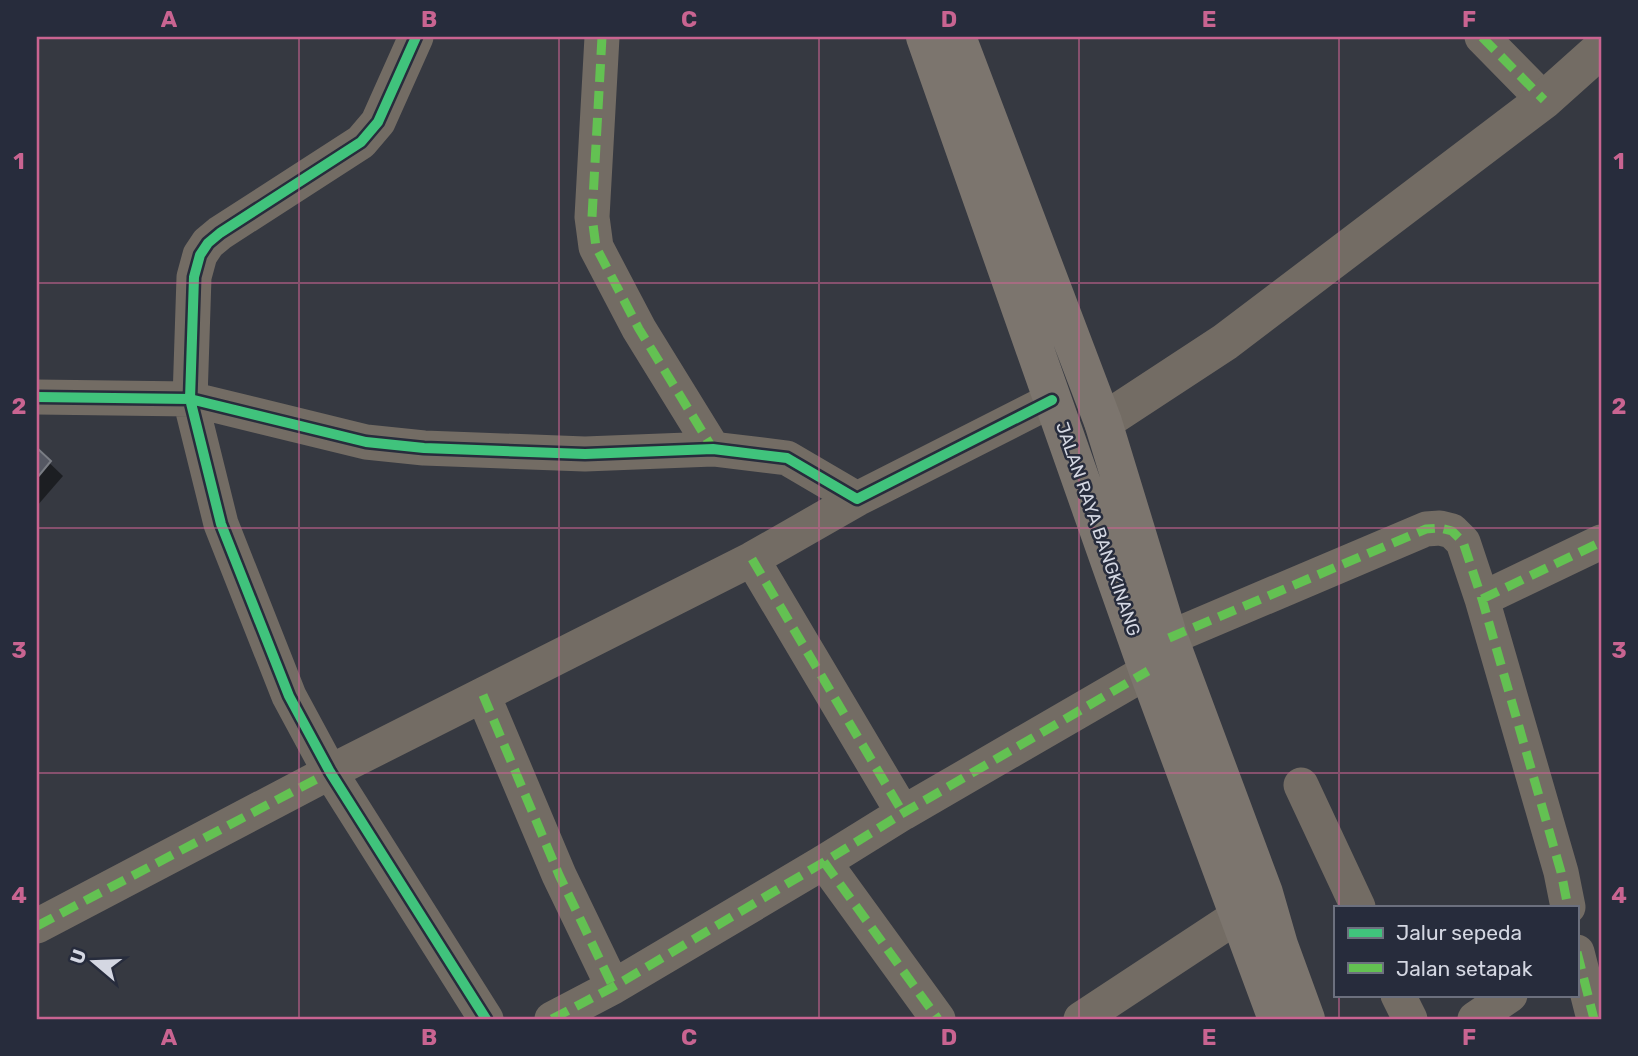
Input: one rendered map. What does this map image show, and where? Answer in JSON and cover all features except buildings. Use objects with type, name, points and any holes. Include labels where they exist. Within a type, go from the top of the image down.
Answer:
[{"type":"highway","name":"JALAN RAYA BANGKINANG","points":[[925,37],[1148,671],[1238,915],[1295,1017]]},
{"type":"highway","name":"JALAN RAYA BANGKINANG","points":[[957,37],[1103,422],[1169,638],[1264,893],[1295,1017]]},
{"type":"street","points":[[416,37],[378,122],[361,142],[220,233],[208,243],[200,255],[194,277],[190,399],[221,524],[289,696],[330,772],[486,1019]]},
{"type":"street","points":[[602,37],[592,235],[601,260],[639,329],[713,449]]},
{"type":"street","points":[[1482,37],[1544,100]]},
{"type":"street","points":[[1103,422],[1225,342],[1544,100],[1601,49]]},
{"type":"street","points":[[37,397],[190,399],[366,442],[424,448],[585,453],[713,449],[786,458],[857,499]]},
{"type":"street","points":[[37,926],[330,772],[752,559],[857,499],[1052,400]]},
{"type":"street","points":[[1169,638],[1426,529],[1452,531],[1463,542],[1482,599],[1561,872],[1568,906]]},
{"type":"street","points":[[1482,599],[1601,542]]},
{"type":"street","points":[[752,559],[903,813]]},
{"type":"street","points":[[552,1019],[613,987],[903,813],[1148,671]]},
{"type":"street","points":[[483,695],[559,874],[613,987]]},
{"type":"street","points":[[1301,785],[1358,906]]},
{"type":"street","points":[[824,862],[938,1019]]},
{"type":"street","points":[[1081,1019],[1238,915]]},
{"type":"street","points":[[1578,949],[1601,937]]},
{"type":"street","points":[[1578,954],[1594,1019]]},
{"type":"street","points":[[1398,996],[1410,1019]]},
{"type":"street","points":[[1475,1019],[1509,996]]},
{"type":"marked path","points":[[602,37],[592,217],[596,247],[639,329],[713,449]]},
{"type":"marked path","points":[[1482,37],[1544,100]]},
{"type":"marked path","points":[[1169,638],[1426,529],[1452,531],[1463,542],[1482,599],[1561,872],[1568,906]]},
{"type":"marked path","points":[[1482,599],[1601,542]]},
{"type":"marked path","points":[[752,559],[903,813]]},
{"type":"marked path","points":[[552,1019],[613,987],[903,813],[1148,671]]},
{"type":"marked path","points":[[483,695],[559,875],[613,987]]},
{"type":"marked path","points":[[37,926],[330,772]]},
{"type":"marked path","points":[[824,862],[938,1019]]},
{"type":"marked path","points":[[1578,956],[1594,1019]]},
{"type":"cycle path","points":[[416,37],[378,122],[361,142],[220,233],[208,243],[200,255],[194,277],[190,399],[221,524],[289,696],[330,772],[486,1019]]},
{"type":"cycle path","points":[[37,397],[190,399],[366,442],[424,448],[585,454],[713,449],[787,458],[857,499],[1052,400]]}]
